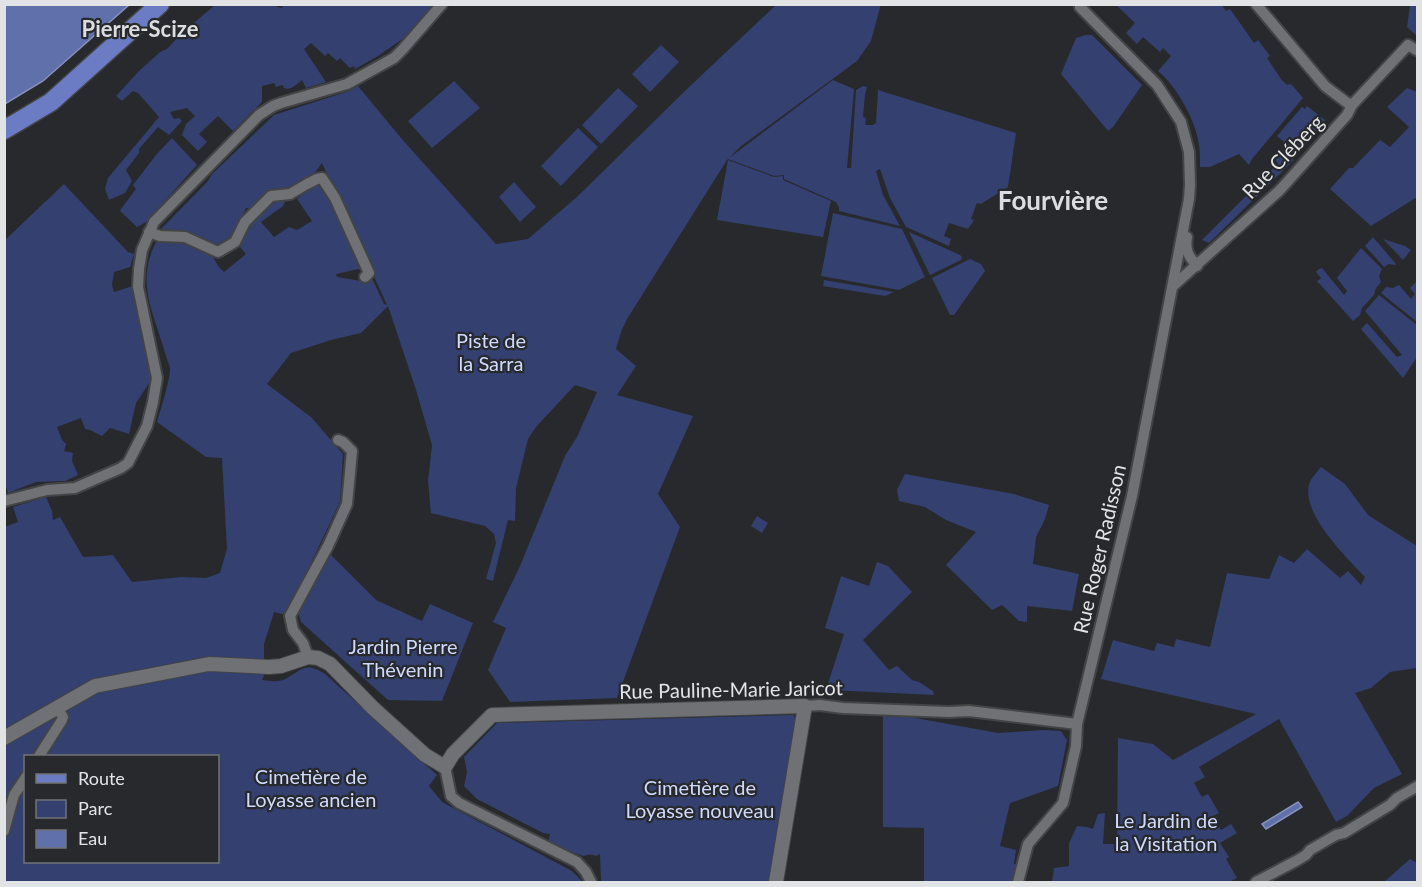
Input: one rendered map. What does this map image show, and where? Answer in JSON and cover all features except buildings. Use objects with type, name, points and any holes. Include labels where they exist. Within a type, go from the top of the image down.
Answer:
[{"type":"main road","points":[[4,130],[51,102],[160,4]]},
{"type":"street","points":[[4,501],[47,490],[75,488],[128,463],[147,426],[156,378],[138,287],[142,250],[154,222],[259,115],[281,103],[347,84],[394,58],[442,4]]},
{"type":"street","name":"Rue Roger Radisson","points":[[1018,882],[1028,844],[1063,803],[1077,738],[1077,724],[1132,496],[1187,211],[1190,184],[1189,152],[1181,122],[1157,85],[1080,8],[1080,4]]},
{"type":"street","points":[[1256,4],[1325,87],[1352,105]]},
{"type":"street","name":"Rue Cléberg","points":[[1173,286],[1280,190],[1347,115],[1352,105],[1408,45],[1414,48]]},
{"type":"street","points":[[149,232],[160,236],[185,237],[218,252],[235,242],[245,222],[271,196],[290,194],[322,178],[335,198],[365,263],[369,273],[365,277]]},
{"type":"street","name":"Rue Roger Radisson","points":[[1187,211],[1190,223],[1185,246],[1189,257],[1197,266]]},
{"type":"street","points":[[338,440],[352,451],[348,504],[290,616],[293,630],[313,657],[330,664],[372,708],[425,755],[445,767],[451,796],[459,803],[577,862],[591,882]]},
{"type":"street","points":[[4,738],[95,686],[209,664],[269,667],[313,657]]},
{"type":"street","name":"Rue Pauline-Marie Jaricot","points":[[445,767],[453,754],[492,715],[820,705],[843,708],[969,711],[1077,724]]},
{"type":"street","points":[[776,882],[805,706]]},
{"type":"street","points":[[40,755],[62,720],[63,717],[57,707]]},
{"type":"street","points":[[4,831],[14,795],[24,780]]},
{"type":"street","points":[[1256,882],[1289,865],[1336,835],[1344,833],[1418,786]]},
{"type":"green space","points":[[276,4],[277,7],[282,8],[284,4],[433,5],[404,38],[355,69],[354,66],[350,68],[340,58],[337,61],[328,53],[325,56],[311,43],[304,49],[326,82],[306,88],[302,80],[289,89],[284,88],[283,85],[276,87],[274,83],[262,86],[262,102],[233,131],[218,116],[199,134],[207,142],[198,151],[182,135],[186,124],[195,116],[187,108],[170,112],[174,119],[179,118],[182,121],[169,135],[158,127],[139,149],[139,153],[126,170],[132,181],[125,193],[109,200],[105,189],[108,178],[159,117],[138,93],[133,91],[122,101],[116,96],[139,71],[215,5]]},
{"type":"green space","points":[[881,4],[871,41],[857,61],[740,147],[729,158],[833,80],[854,89],[847,168],[851,168],[856,90],[863,86],[867,87],[863,117],[866,118],[865,125],[876,123],[878,90],[1016,133],[1008,187],[981,204],[977,203],[971,219],[974,220],[968,229],[949,223],[944,236],[951,239],[949,246],[906,227],[890,198],[880,169],[876,171],[883,195],[900,226],[839,211],[836,202],[784,179],[784,175],[774,176],[727,160],[627,319],[616,349],[636,366],[617,395],[693,416],[658,494],[680,527],[617,698],[510,702],[488,670],[506,628],[493,622],[520,566],[565,456],[577,437],[597,392],[575,385],[536,427],[528,439],[516,488],[515,521],[508,520],[493,581],[486,579],[496,543],[494,534],[485,526],[431,513],[428,481],[432,445],[388,306],[361,333],[291,353],[267,384],[311,417],[343,454],[340,502],[286,615],[274,612],[264,644],[262,680],[283,680],[307,668],[325,674],[437,775],[429,786],[442,802],[572,871],[581,882],[5,882],[4,527],[18,522],[13,507],[46,497],[53,520],[60,517],[83,557],[113,555],[132,582],[181,577],[206,578],[220,573],[227,549],[222,458],[206,457],[157,422],[170,368],[148,293],[147,268],[157,240],[179,242],[212,255],[224,272],[246,254],[240,247],[251,222],[273,199],[286,199],[283,206],[261,222],[274,237],[289,227],[297,230],[312,221],[297,199],[316,183],[322,181],[364,270],[362,273],[359,269],[336,274],[337,277],[367,282],[371,276],[384,304],[387,305],[322,163],[313,175],[252,209],[246,208],[231,235],[217,246],[187,232],[161,229],[212,174],[274,115],[358,86],[401,138],[496,244],[528,239],[578,196],[776,5]]},
{"type":"green space","points":[[1116,5],[1222,5],[1226,11],[1230,9],[1254,43],[1258,40],[1270,56],[1267,58],[1281,79],[1287,85],[1292,85],[1303,98],[1249,165],[1239,154],[1210,167],[1200,167],[1196,130],[1183,102],[1158,71],[1171,56],[1163,48],[1160,52],[1143,37],[1137,44],[1126,33],[1135,23]]},
{"type":"green space","points":[[1410,5],[1417,5],[1417,36],[1407,27]]},
{"type":"green space","points":[[1092,35],[1142,85],[1108,131],[1061,74],[1076,38]]},
{"type":"green space","points":[[661,45],[679,62],[650,92],[632,74]]},
{"type":"green space","points":[[454,81],[480,108],[432,148],[408,121]]},
{"type":"green space","points":[[618,88],[638,106],[601,144],[582,125]]},
{"type":"green space","points":[[1407,88],[1417,92],[1417,197],[1371,226],[1330,189],[1380,140],[1390,147],[1409,127],[1387,107]]},
{"type":"green space","points":[[1307,106],[1325,120],[1297,153],[1277,136],[1302,107],[1305,109]]},
{"type":"green space","points":[[578,128],[598,147],[561,186],[541,166]]},
{"type":"green space","points":[[172,138],[197,165],[146,222],[137,227],[120,211],[136,189],[133,185]]},
{"type":"green space","points":[[1283,150],[1294,160],[1209,243],[1202,240],[1278,163],[1275,160]]},
{"type":"green space","points":[[728,160],[774,177],[783,176],[783,180],[831,201],[823,237],[717,220]]},
{"type":"green space","points":[[514,182],[536,207],[520,222],[499,197]]},
{"type":"green space","points":[[64,184],[128,252],[134,254],[130,267],[114,272],[112,285],[114,292],[133,286],[153,377],[136,403],[129,434],[110,428],[102,436],[85,429],[81,418],[57,427],[66,444],[64,451],[73,453],[72,461],[78,475],[65,481],[36,482],[8,493],[5,484],[5,240]]},
{"type":"green space","points":[[833,213],[902,229],[925,277],[899,290],[821,276]]},
{"type":"green space","points":[[909,232],[960,255],[961,260],[930,275]]},
{"type":"green space","points":[[1373,237],[1395,265],[1389,264],[1384,267],[1365,246]]},
{"type":"green space","points":[[1383,239],[1405,246],[1411,250],[1403,260]]},
{"type":"green space","points":[[1361,248],[1382,269],[1379,276],[1381,282],[1374,295],[1362,308],[1360,315],[1353,321],[1317,281],[1321,278],[1316,272],[1322,268],[1344,295],[1347,291],[1337,278]]},
{"type":"green space","points":[[970,259],[981,264],[985,271],[954,315],[950,315],[932,278]]},
{"type":"green space","points":[[824,280],[894,292],[885,296],[823,286]]},
{"type":"green space","points":[[1417,281],[1417,322],[1381,293],[1386,287],[1393,288],[1399,285],[1411,299],[1415,294],[1410,288]]},
{"type":"green space","points":[[1379,295],[1417,325],[1417,357],[1403,378],[1361,329],[1367,323],[1397,357],[1402,355],[1365,311]]},
{"type":"green space","name":"Le Jardin de la Visitation","points":[[1321,467],[1345,484],[1368,515],[1417,546],[1417,668],[1390,672],[1371,688],[1355,693],[1402,774],[1374,788],[1347,816],[1336,822],[1279,719],[1199,767],[1205,777],[1194,783],[1202,797],[1208,794],[1219,813],[1213,816],[1221,830],[1231,824],[1237,833],[1220,843],[1229,857],[1226,859],[1237,878],[1229,882],[1052,882],[1054,868],[1069,866],[1069,843],[1077,826],[1093,829],[1098,814],[1105,813],[1103,844],[1117,844],[1118,738],[1153,744],[1173,760],[1256,714],[1101,679],[1113,640],[1154,651],[1157,643],[1174,647],[1176,639],[1210,647],[1227,573],[1269,579],[1279,555],[1294,563],[1307,549],[1340,578],[1348,571],[1361,585],[1365,577],[1326,533],[1311,506],[1308,494],[1310,482]]},
{"type":"green space","points":[[905,474],[1014,494],[1049,505],[1036,537],[1033,564],[1079,574],[1072,611],[1027,606],[1027,622],[1019,621],[1002,605],[992,610],[946,565],[976,532],[946,520],[925,507],[899,501],[897,490]]},
{"type":"green space","points":[[757,516],[768,523],[762,533],[751,526]]},
{"type":"green space","name":"Jardin Pierre Thévenin","points":[[330,554],[376,600],[422,621],[430,604],[473,623],[442,701],[388,700],[301,622],[298,612]]},
{"type":"green space","points":[[877,562],[888,566],[912,592],[863,640],[889,670],[897,666],[912,680],[933,691],[934,695],[830,690],[825,693],[844,634],[825,628],[841,576],[869,586]]},
{"type":"green space","name":"Cimetière de Loyasse nouveau","points":[[793,715],[798,721],[771,882],[601,882],[600,854],[583,856],[548,843],[550,834],[543,833],[477,799],[464,786],[467,772],[464,757],[497,723]]},
{"type":"green space","points":[[883,716],[910,717],[998,733],[1061,731],[1067,740],[1058,786],[1010,803],[1000,846],[1016,850],[1013,882],[924,882],[924,828],[883,827]]},
{"type":"green space","points":[[1410,859],[1417,863],[1417,882],[1384,882]]},
{"type":"water","points":[[4,5],[129,5],[43,81],[5,104]]},
{"type":"water","points":[[1298,802],[1302,807],[1266,829],[1262,824]]},
{"type":"district","name":"Pierre-Scize","points":[[140,29]]},
{"type":"district","name":"Fourvière","points":[[1053,201]]},
{"type":"park label","name":"Piste de la Sarra","points":[[491,352]]},
{"type":"park label","name":"Cimetière de Loyasse ancien","points":[[311,788]]}]
